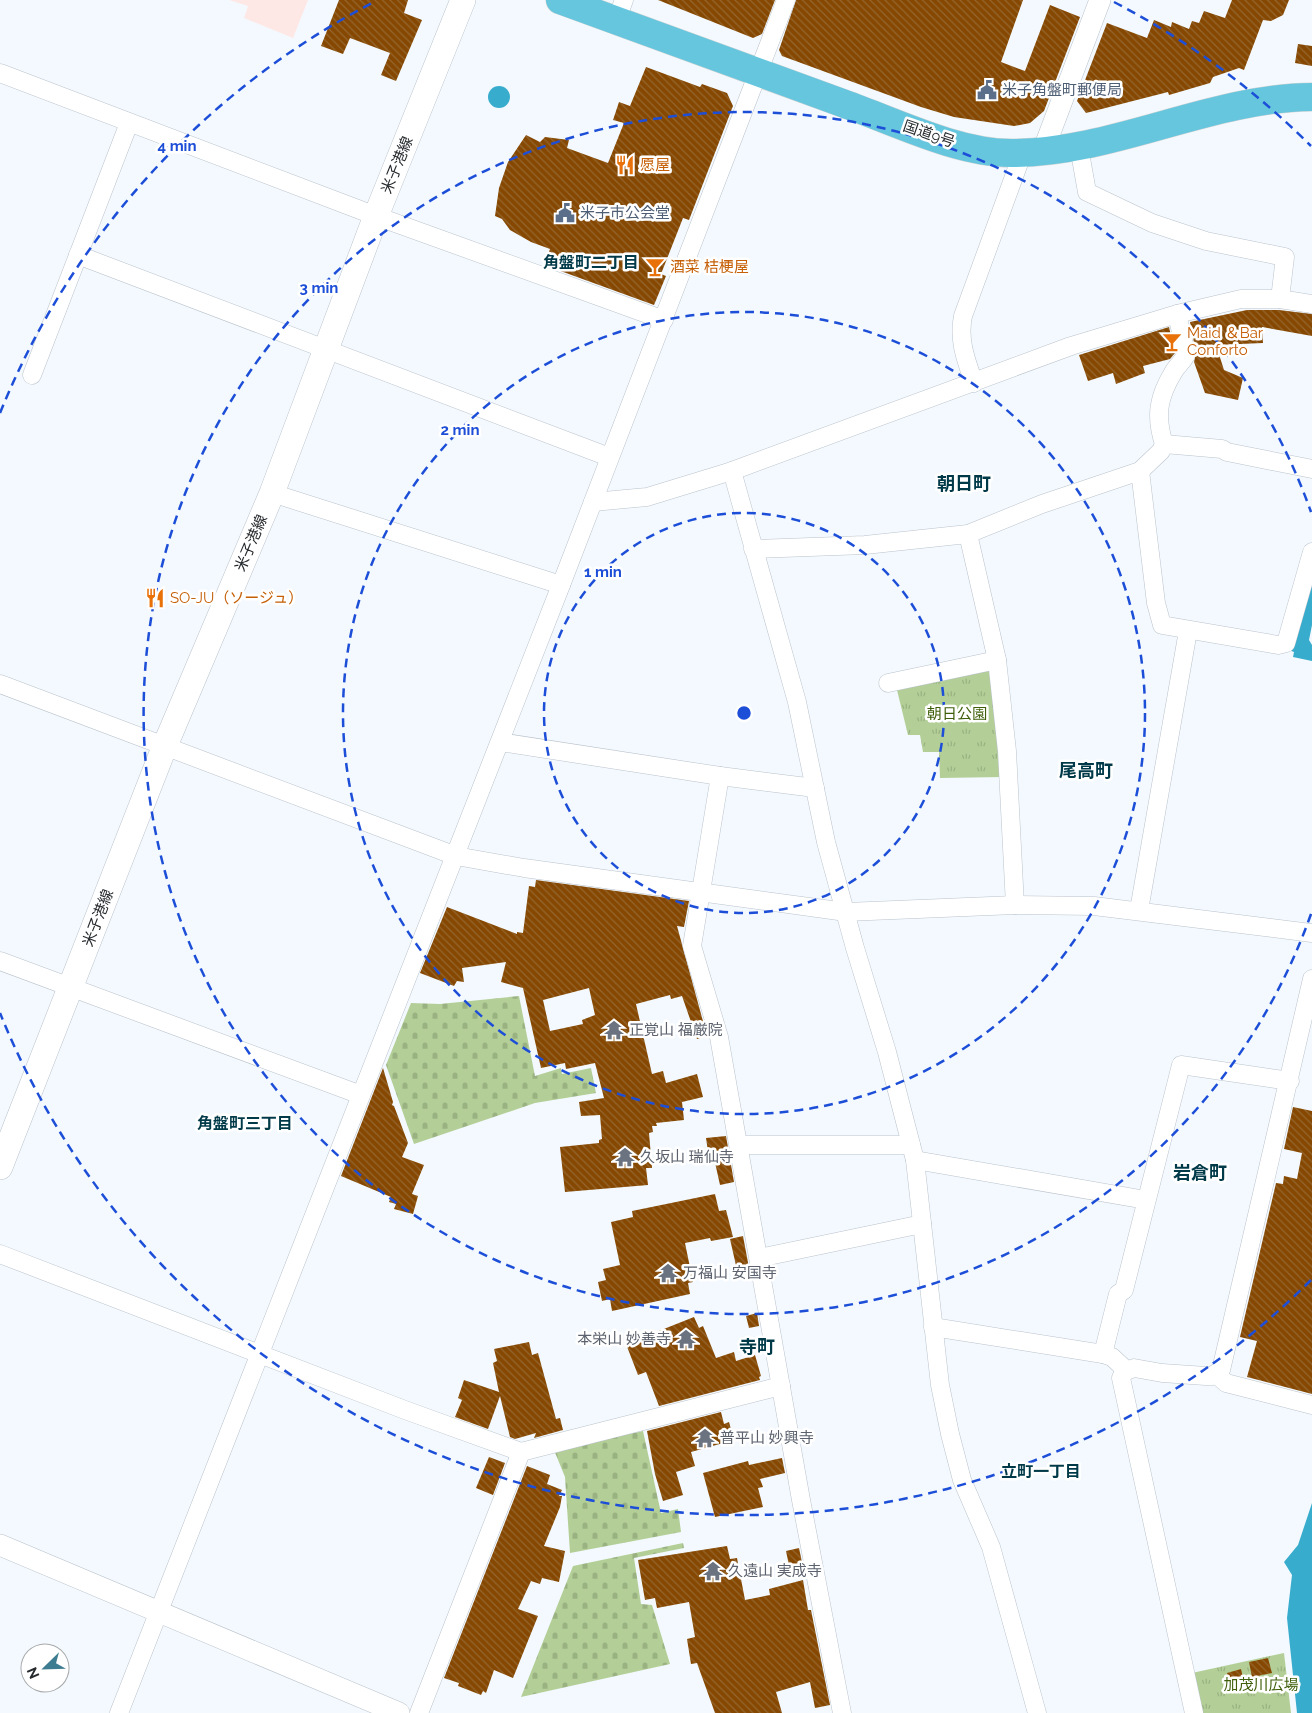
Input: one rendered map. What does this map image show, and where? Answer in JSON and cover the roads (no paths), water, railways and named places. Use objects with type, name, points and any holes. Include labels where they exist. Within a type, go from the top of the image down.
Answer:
[{"type":"highway","name":"国道9号","points":[[560,0],[620,10],[758,72],[942,139],[1009,153],[1079,147],[1210,113],[1285,98],[1312,97]]},
{"type":"main road","name":"米子港線","points":[[0,1167],[164,748],[272,493],[376,216],[463,0]]},
{"type":"street","points":[[119,1713],[456,856],[786,0]]},
{"type":"street","points":[[974,383],[962,345],[960,330],[963,316],[1100,0]]},
{"type":"street","points":[[0,73],[376,216],[664,320]]},
{"type":"street","points":[[32,375],[129,123]]},
{"type":"street","points":[[1079,147],[1087,192],[1161,226],[1206,240],[1285,257],[1280,299]]},
{"type":"street","points":[[78,255],[609,457]]},
{"type":"street","points":[[592,502],[647,497],[732,471],[1071,346],[1177,314],[1241,299],[1280,299],[1312,304]]},
{"type":"street","points":[[753,549],[865,545],[968,534],[1042,504],[1140,471],[1161,451],[1164,444],[1158,425],[1159,408],[1173,373],[1186,355],[1177,314]]},
{"type":"street","points":[[1164,444],[1222,449],[1227,452],[1312,468]]},
{"type":"street","points":[[732,471],[797,702],[826,842],[913,1152],[940,1385],[950,1434],[962,1480],[991,1547],[1036,1713]]},
{"type":"street","points":[[1140,471],[1156,603],[1162,625],[1278,645],[1286,643],[1312,552]]},
{"type":"street","points":[[272,493],[561,585]]},
{"type":"street","points":[[968,534],[997,660],[1007,751],[1015,905]]},
{"type":"street","points":[[1139,910],[1188,631]]},
{"type":"street","points":[[888,683],[997,660]]},
{"type":"street","points":[[0,684],[164,748],[456,856],[524,868],[846,912],[1015,905],[1094,906],[1139,910],[1312,933]]},
{"type":"street","points":[[500,742],[720,776],[815,788]]},
{"type":"street","points":[[720,776],[692,946],[719,1037],[842,1713]]},
{"type":"street","points":[[0,961],[361,1094]]},
{"type":"street","points":[[1126,1370],[1134,1368],[1162,1373],[1206,1376],[1216,1374],[1222,1365],[1290,1081],[1312,979]]},
{"type":"street","points":[[1103,1354],[1118,1294],[1124,1290],[1181,1065],[1290,1081]]},
{"type":"street","points":[[739,1145],[913,1152],[1146,1200]]},
{"type":"street","points":[[759,1258],[922,1224]]},
{"type":"street","points":[[0,1254],[405,1410],[521,1452],[781,1386]]},
{"type":"street","points":[[933,1327],[1103,1354],[1112,1357],[1126,1370]]},
{"type":"street","points":[[1126,1370],[1121,1381],[1194,1713]]},
{"type":"street","points":[[1216,1374],[1226,1383],[1312,1405]]},
{"type":"street","points":[[419,1713],[521,1452]]},
{"type":"street","points":[[0,1545],[399,1713]]},
{"type":"water","points":[[499,86],[507,89],[510,97],[507,105],[499,108],[491,105],[488,97],[491,89]]},
{"type":"water","points":[[1312,566],[1312,625],[1309,640],[1312,645],[1312,661],[1293,657],[1294,652],[1289,650]]},
{"type":"water","points":[[1312,1503],[1312,1713],[1297,1713],[1287,1618],[1292,1575],[1284,1562],[1298,1545]]},
{"type":"place","name":"米子角盤町郵便局","points":[[987,90]]},
{"type":"place","name":"愿屋","points":[[625,165]]},
{"type":"place","name":"米子市公会堂","points":[[565,213]]},
{"type":"place","name":"酒菜 桔梗屋","points":[[655,267]]},
{"type":"place","name":"Maid ＆Bar Conforto","points":[[1172,342]]},
{"type":"place","name":"SO-JU（ソージュ）","points":[[155,598]]},
{"type":"place","name":"正覚山 福厳院","points":[[614,1030]]},
{"type":"place","name":"久坂山 瑞仙寺","points":[[625,1157]]},
{"type":"place","name":"万福山 安国寺","points":[[668,1273]]},
{"type":"place","name":"本栄山 妙善寺","points":[[686,1339]]},
{"type":"place","name":"普平山 妙興寺","points":[[705,1438]]},
{"type":"place","name":"久遠山 実成寺","points":[[713,1571]]},
{"type":"district","name":"角盤町二丁目","points":[[591,262]]},
{"type":"district","name":"朝日町","points":[[964,483]]},
{"type":"district","name":"尾高町","points":[[1086,770]]},
{"type":"district","name":"角盤町三丁目","points":[[245,1123]]},
{"type":"district","name":"岩倉町","points":[[1200,1172]]},
{"type":"district","name":"寺町","points":[[757,1346]]},
{"type":"district","name":"立町一丁目","points":[[1041,1471]]},
{"type":"park label","name":"朝日公園","points":[[957,714]]},
{"type":"park label","name":"加茂川広場","points":[[1261,1685]]}]
